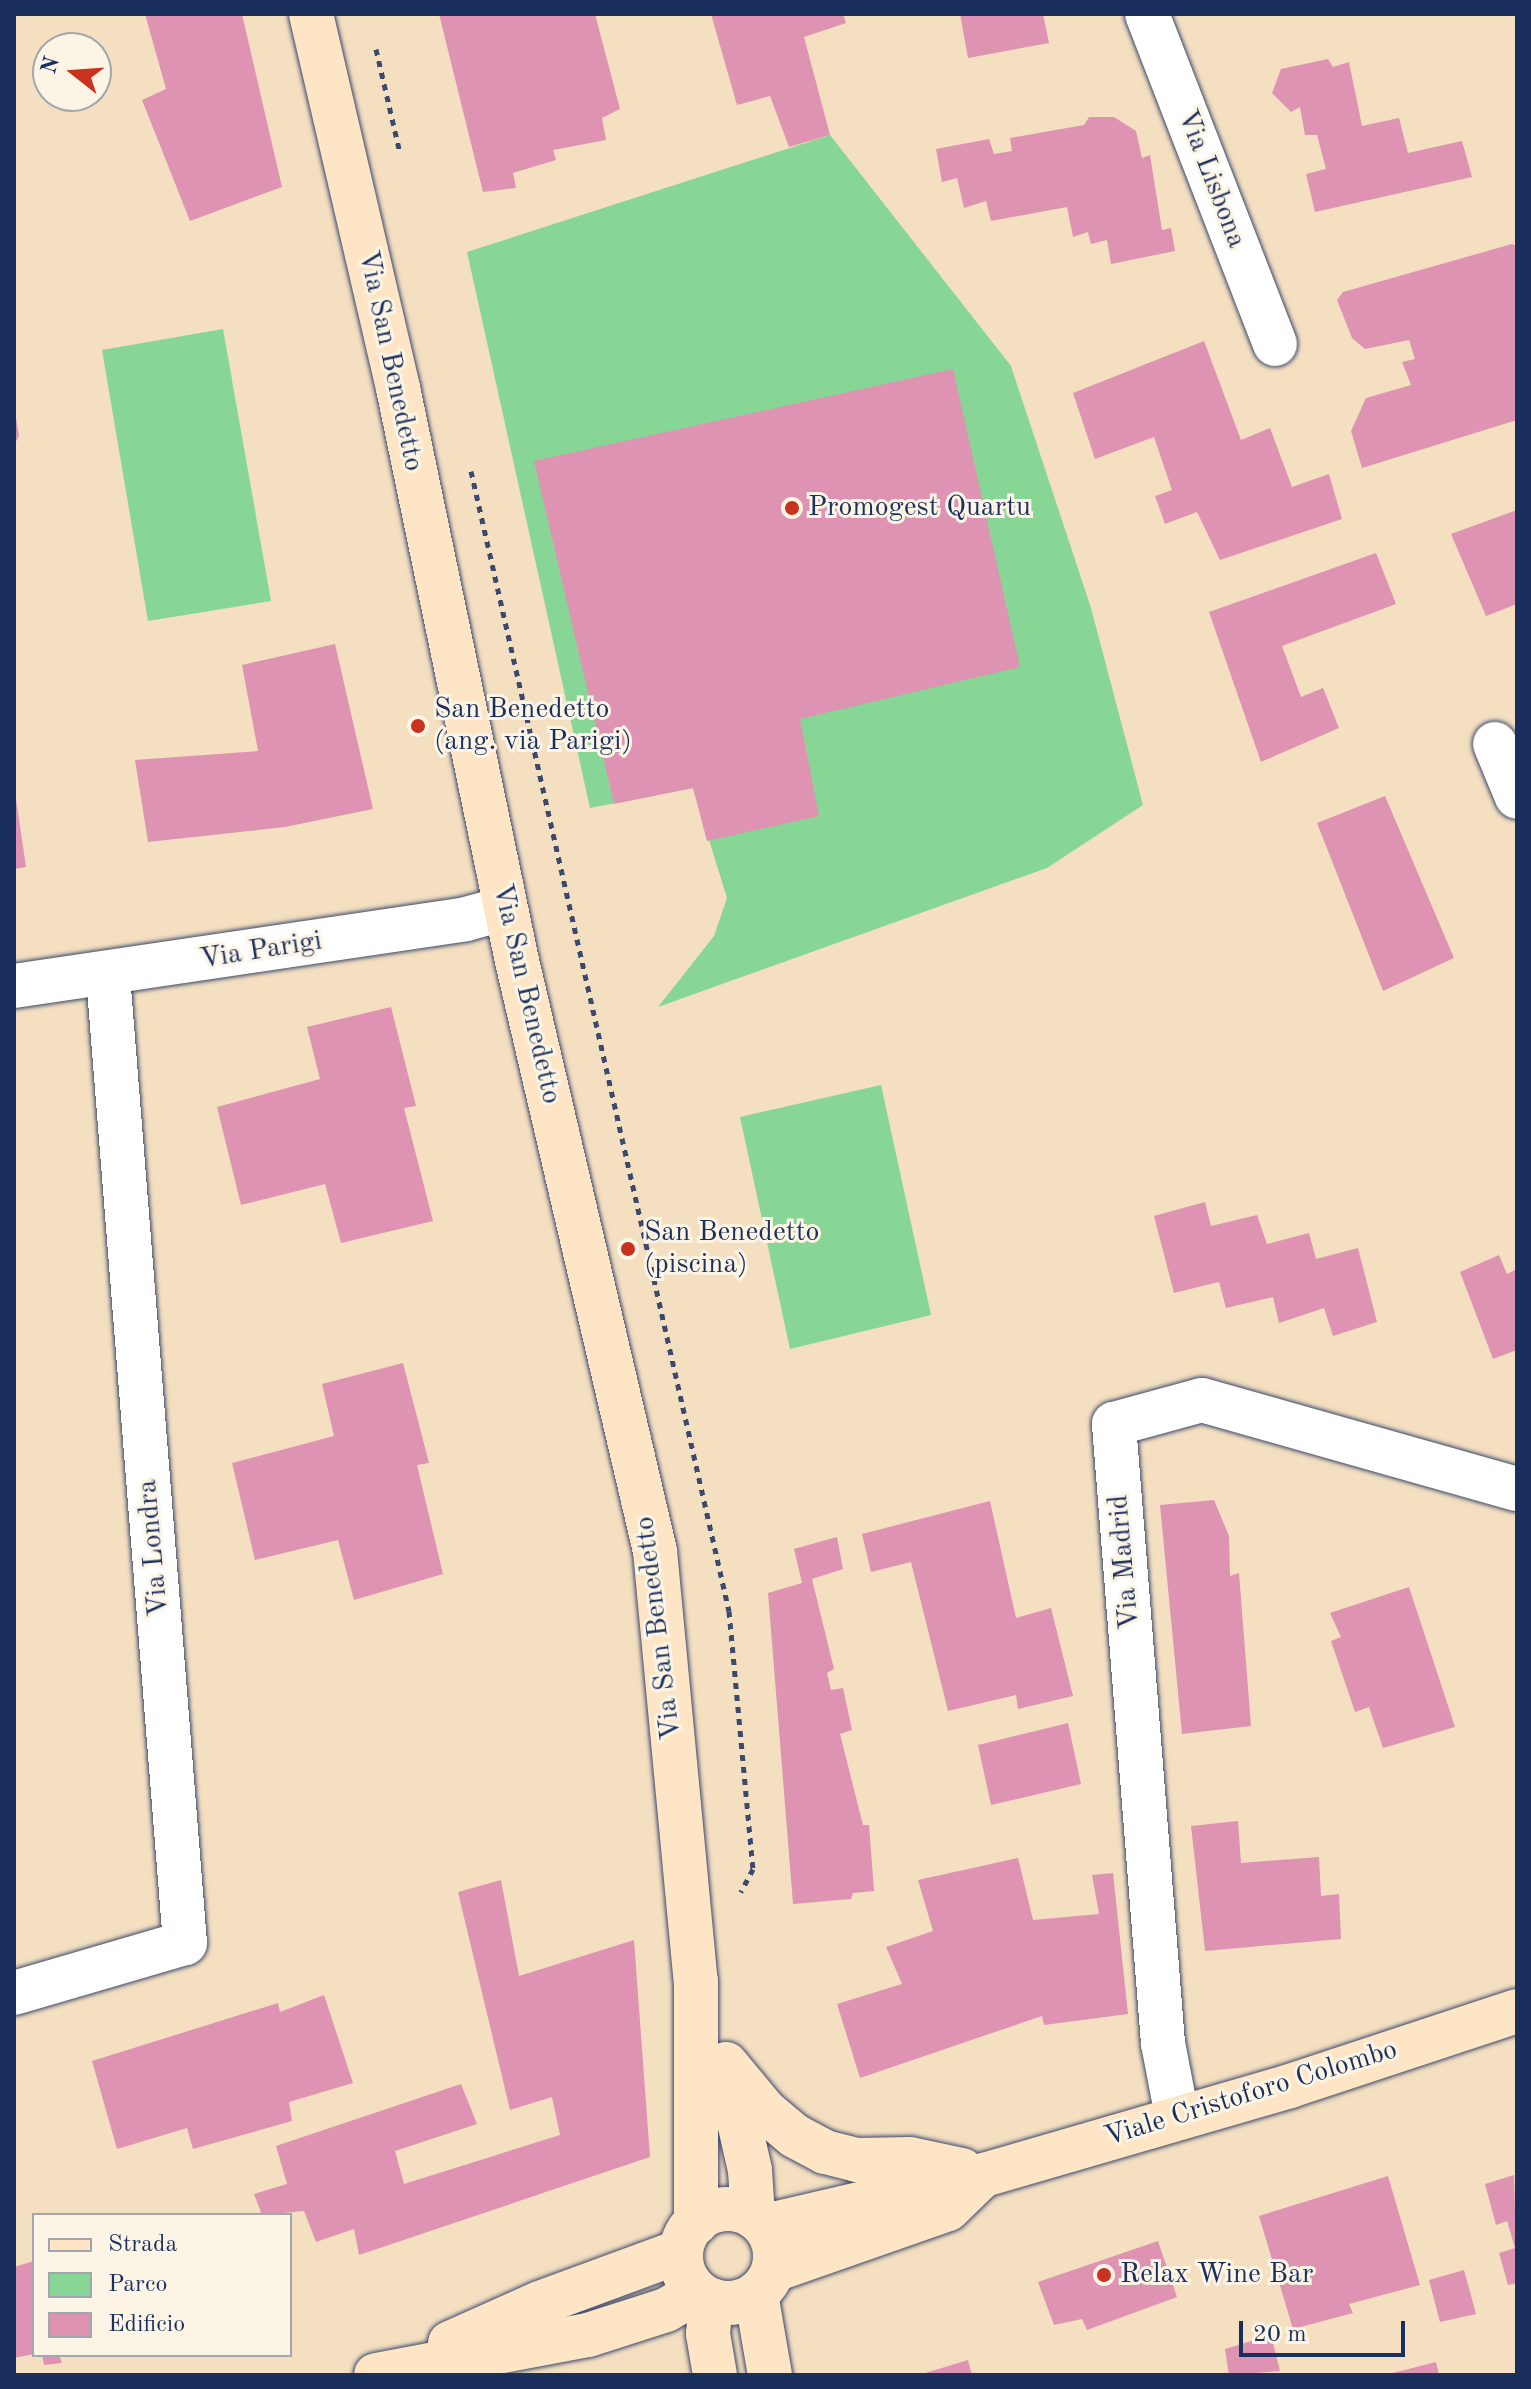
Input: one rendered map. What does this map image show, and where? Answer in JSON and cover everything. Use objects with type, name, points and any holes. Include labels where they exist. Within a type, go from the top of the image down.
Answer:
[{"type":"main road","name":"Via San Benedetto","points":[[311,14],[398,388],[506,908],[655,1551],[696,1981],[688,2237]]},
{"type":"main road","name":"Via San Benedetto","points":[[696,1981],[726,2064],[759,2221]]},
{"type":"main road","name":"Viale Cristoforo Colombo","points":[[759,2221],[984,2175],[1177,2116],[1290,2086],[1517,2011]]},
{"type":"main road","name":"Viale Cristoforo Colombo","points":[[726,2064],[765,2111],[795,2136],[825,2152],[857,2160],[910,2159],[984,2175]]},
{"type":"main road","name":"Viale Cristoforo Colombo","points":[[765,2282],[948,2209],[984,2175]]},
{"type":"main road","points":[[383,2373],[688,2237],[723,2209],[759,2221],[775,2255],[765,2282],[770,2375]]},
{"type":"main road","points":[[688,2237],[688,2280],[704,2296],[715,2375]]},
{"type":"main road","points":[[383,2373],[588,2335],[704,2296],[742,2302],[765,2282]]},
{"type":"street","name":"Via Lisbona","points":[[1147,14],[1275,344]]},
{"type":"street","points":[[1495,744],[1517,797]]},
{"type":"street","name":"Via Parigi","points":[[14,986],[108,975],[466,919],[506,908]]},
{"type":"street","name":"Via Londra","points":[[14,1993],[185,1943],[108,975]]},
{"type":"street","name":"Via Madrid","points":[[1177,2116],[1163,2043],[1114,1424],[1202,1400],[1517,1489]]},
{"type":"path","points":[[372,39],[403,168]]},
{"type":"path","points":[[470,463],[729,1611],[753,1869],[739,1897]]},
{"type":"green space","name":"Promogest Quartu","points":[[830,135],[1011,366],[1091,608],[1143,805],[1047,868],[658,1007],[714,936],[727,898],[693,788],[590,808],[467,252]]},
{"type":"green space","points":[[223,329],[271,601],[148,621],[102,350]]},
{"type":"green space","points":[[881,1085],[931,1315],[790,1349],[740,1117]]},
{"type":"building","points":[[145,14],[242,14],[282,187],[190,221],[142,100],[166,89]]},
{"type":"building","points":[[439,14],[595,14],[620,109],[602,118],[606,140],[553,150],[556,160],[513,173],[516,188],[483,192]]},
{"type":"building","points":[[711,14],[843,14],[846,23],[804,37],[830,135],[789,147],[770,96],[737,105]]},
{"type":"building","points":[[960,14],[1043,14],[1049,43],[968,58]]},
{"type":"building","points":[[1328,59],[1333,67],[1349,62],[1362,126],[1399,118],[1408,153],[1462,141],[1472,177],[1315,212],[1306,174],[1326,169],[1317,135],[1305,135],[1300,107],[1291,112],[1272,93],[1281,69]]},
{"type":"building","points":[[1089,117],[1114,117],[1136,131],[1142,158],[1150,155],[1162,230],[1171,228],[1175,251],[1111,264],[1107,240],[1091,244],[1088,232],[1073,237],[1067,207],[991,221],[986,201],[964,208],[957,178],[942,182],[936,149],[989,139],[994,154],[1012,151],[1010,138],[1084,125]]},
{"type":"building","points":[[1512,244],[1517,247],[1517,420],[1362,468],[1351,431],[1366,398],[1411,385],[1402,362],[1415,359],[1409,340],[1365,349],[1352,338],[1337,300],[1343,292]]},
{"type":"building","points":[[1204,341],[1241,440],[1270,428],[1292,487],[1329,474],[1342,519],[1220,560],[1197,512],[1165,524],[1155,496],[1172,490],[1154,437],[1095,459],[1073,393]]},
{"type":"building","name":"Promogest Quartu","points":[[953,369],[1020,667],[800,719],[819,816],[707,841],[693,788],[614,804],[534,461]]},
{"type":"building","points":[[14,406],[19,436],[14,445]]},
{"type":"building","points":[[1517,510],[1517,604],[1486,616],[1451,534]]},
{"type":"building","points":[[1376,553],[1396,604],[1282,646],[1301,697],[1323,688],[1339,728],[1261,762],[1209,612]]},
{"type":"building","points":[[335,644],[373,809],[285,827],[148,842],[135,760],[258,751],[242,665]]},
{"type":"building","points":[[14,785],[26,867],[14,869]]},
{"type":"building","points":[[1385,796],[1454,958],[1383,991],[1317,823]]},
{"type":"building","points":[[391,1007],[416,1106],[404,1108],[433,1221],[341,1243],[325,1184],[241,1205],[217,1107],[320,1079],[307,1027]]},
{"type":"building","points":[[1205,1202],[1211,1226],[1257,1215],[1267,1244],[1309,1233],[1316,1259],[1358,1248],[1377,1322],[1333,1336],[1324,1308],[1279,1323],[1273,1297],[1226,1308],[1219,1282],[1174,1293],[1154,1216]]},
{"type":"building","points":[[1499,1255],[1507,1274],[1517,1269],[1517,1350],[1493,1359],[1460,1272]]},
{"type":"building","points":[[403,1363],[429,1463],[417,1465],[443,1574],[354,1600],[338,1540],[255,1560],[232,1463],[334,1436],[322,1384]]},
{"type":"building","points":[[1214,1500],[1229,1536],[1230,1576],[1239,1573],[1251,1726],[1182,1734],[1160,1505]]},
{"type":"building","points":[[990,1501],[1016,1618],[1051,1608],[1073,1696],[1018,1709],[1016,1695],[948,1711],[911,1562],[871,1572],[862,1534]]},
{"type":"building","points":[[837,1537],[843,1569],[812,1579],[834,1669],[827,1673],[831,1690],[843,1688],[852,1730],[840,1734],[863,1825],[869,1825],[874,1891],[853,1893],[851,1899],[793,1904],[768,1593],[802,1583],[794,1549]]},
{"type":"building","points":[[1409,1587],[1455,1727],[1383,1748],[1369,1707],[1355,1712],[1331,1641],[1341,1637],[1330,1613]]},
{"type":"building","points":[[1068,1723],[1081,1784],[991,1805],[978,1745]]},
{"type":"building","points":[[1238,1821],[1241,1863],[1319,1857],[1321,1896],[1339,1894],[1341,1939],[1205,1951],[1191,1826]]},
{"type":"building","points":[[1018,1858],[1033,1920],[1099,1914],[1092,1875],[1113,1873],[1128,2014],[1044,2025],[1042,2016],[860,2078],[837,2004],[902,1984],[886,1947],[933,1931],[918,1880]]},
{"type":"building","points":[[501,1880],[519,1976],[634,1940],[650,2157],[359,2255],[354,2229],[316,2242],[304,2211],[261,2213],[254,2194],[287,2184],[276,2146],[461,2084],[477,2124],[395,2151],[404,2184],[560,2135],[552,2097],[510,2110],[458,1892]]},
{"type":"building","points":[[324,1995],[353,2083],[289,2102],[292,2121],[193,2149],[187,2128],[117,2149],[92,2061],[278,2003],[280,2012]]},
{"type":"building","points":[[1514,2175],[1517,2283],[1508,2285],[1499,2253],[1515,2248],[1507,2221],[1496,2225],[1485,2184]]},
{"type":"building","points":[[1388,2176],[1420,2285],[1349,2304],[1353,2313],[1293,2329],[1259,2216]]},
{"type":"building","points":[[1158,2241],[1177,2297],[1087,2330],[1082,2319],[1054,2325],[1038,2282]]},
{"type":"building","points":[[32,2262],[32,2354],[14,2358],[14,2267]]},
{"type":"building","points":[[1464,2270],[1476,2314],[1440,2322],[1429,2280]]},
{"type":"building","points":[[1271,2335],[1280,2371],[1229,2375],[1225,2349]]},
{"type":"building","points":[[42,2357],[60,2357],[62,2363],[44,2365]]},
{"type":"building","points":[[968,2360],[972,2375],[922,2375],[922,2374]]},
{"type":"building","points":[[1436,2362],[1439,2375],[1389,2375],[1389,2374]]},
{"type":"place","name":"Promogest Quartu","points":[[792,508]]},
{"type":"place","name":"San Benedetto (ang. via Parigi)","points":[[418,726]]},
{"type":"place","name":"San Benedetto (piscina)","points":[[628,1249]]},
{"type":"place","name":"Relax Wine Bar","points":[[1104,2275]]}]
